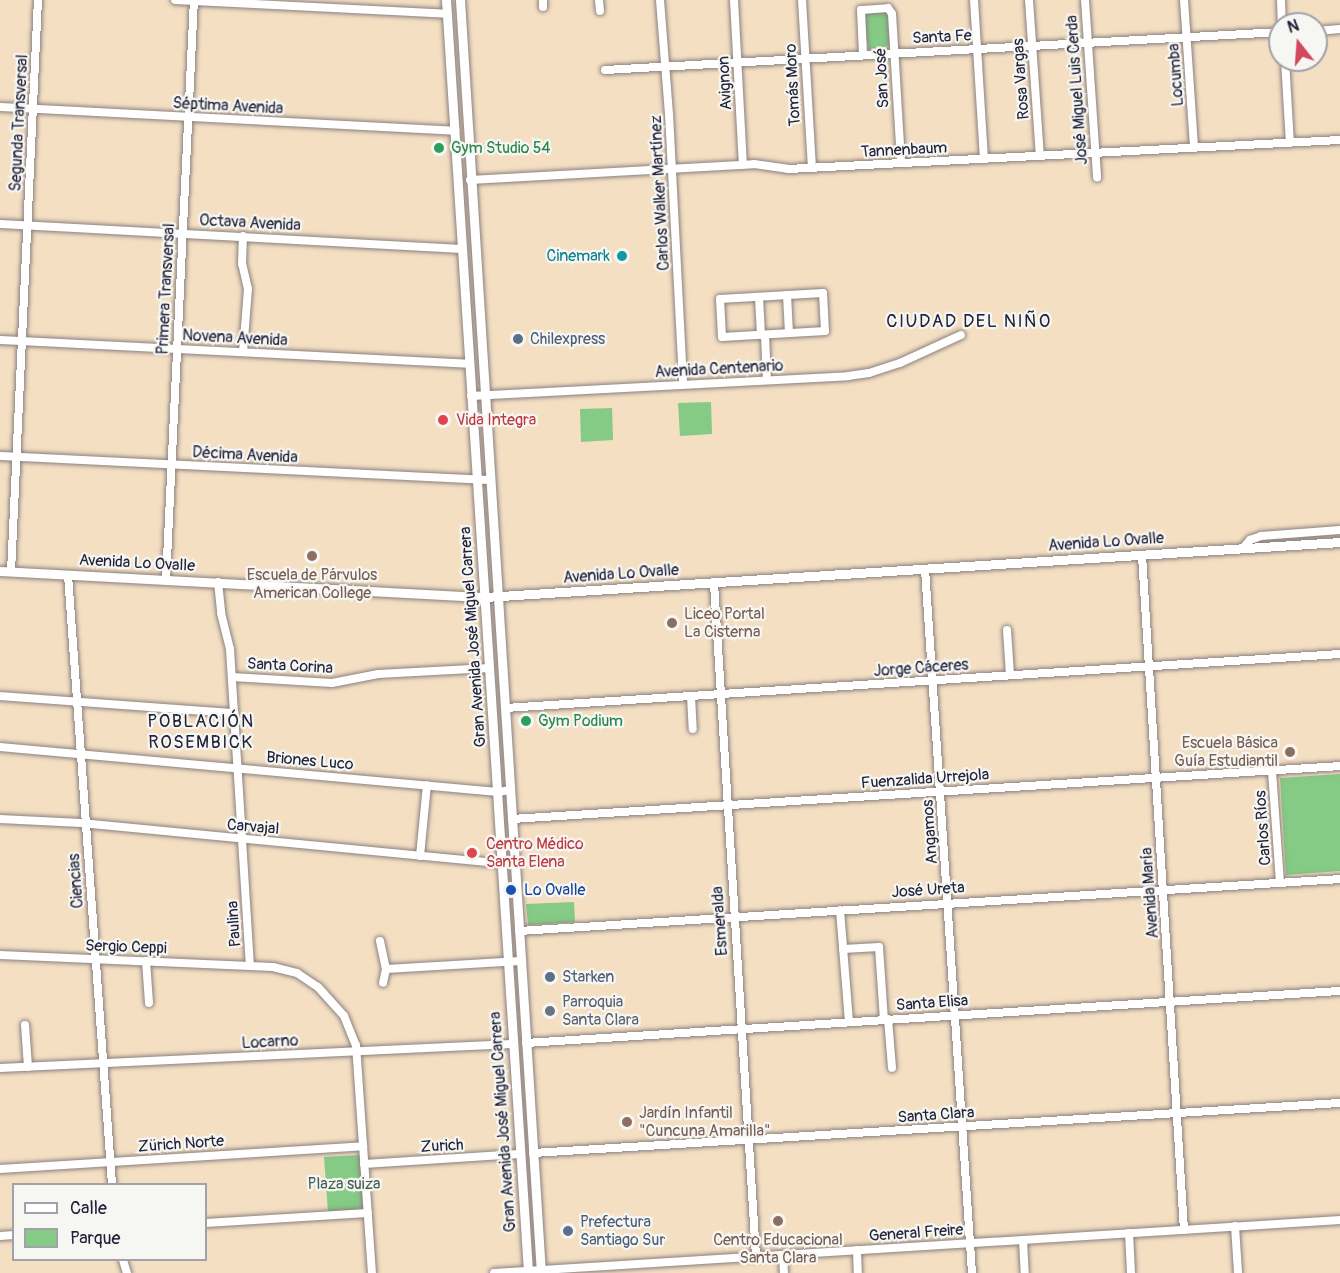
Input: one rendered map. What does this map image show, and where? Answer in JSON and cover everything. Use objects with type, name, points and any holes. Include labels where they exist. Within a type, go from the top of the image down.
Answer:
[{"type":"main road","name":"Gran Avenida José Miguel Carrera","points":[[446,0],[528,1272]]},
{"type":"main road","name":"Gran Avenida José Miguel Carrera","points":[[459,0],[541,1272]]},
{"type":"main road","points":[[454,130],[468,141]]},
{"type":"main road","name":"Avenida Lo Ovalle","points":[[0,571],[485,597],[1340,542]]},
{"type":"main road","points":[[492,698],[496,704],[505,708]]},
{"type":"main road","points":[[513,1048],[526,1043]]},
{"type":"street","name":"Segunda Transversal","points":[[11,572],[38,0]]},
{"type":"street","points":[[175,0],[447,14]]},
{"type":"street","points":[[599,0],[600,11]]},
{"type":"street","name":"Carlos Walker Martínez","points":[[660,0],[666,66],[683,384]]},
{"type":"street","name":"Avignon","points":[[734,0],[743,165]]},
{"type":"street","name":"Tomás Moro","points":[[802,0],[812,168]]},
{"type":"street","points":[[974,0],[984,159]]},
{"type":"street","name":"Rosa Vargas","points":[[1029,0],[1040,156]]},
{"type":"street","name":"José Miguel Luis Cerda","points":[[1085,0],[1097,178]]},
{"type":"street","name":"Locumba","points":[[1185,0],[1194,148]]},
{"type":"street","name":"Primera Transversal","points":[[166,580],[194,1]]},
{"type":"street","name":"San José","points":[[862,54],[860,13],[872,4],[892,11],[901,163]]},
{"type":"street","name":"Santa Fe","points":[[604,70],[806,57],[1268,34]]},
{"type":"street","points":[[1286,72],[1290,142]]},
{"type":"street","name":"Séptima Avenida","points":[[0,107],[454,130]]},
{"type":"street","name":"Tannenbaum","points":[[470,180],[760,164],[783,169],[812,168],[1340,140]]},
{"type":"street","name":"Octava Avenida","points":[[0,224],[462,249]]},
{"type":"street","points":[[243,236],[242,264],[248,289],[243,352]]},
{"type":"street","points":[[823,293],[825,332],[722,337],[720,299],[787,295],[823,293]]},
{"type":"street","points":[[787,295],[789,333]]},
{"type":"street","points":[[759,297],[767,380]]},
{"type":"street","name":"Avenida Centenario","points":[[471,396],[869,373],[925,353],[961,335]]},
{"type":"street","name":"Novena Avenida","points":[[0,340],[469,364]]},
{"type":"street","name":"Décima Avenida","points":[[0,456],[489,480]]},
{"type":"street","name":"Avenida Lo Ovalle","points":[[1243,548],[1250,540],[1261,536],[1340,530]]},
{"type":"street","name":"Avenida María","points":[[1142,555],[1184,1230]]},
{"type":"street","name":"Angamos","points":[[925,568],[934,680],[968,1243],[972,1273]]},
{"type":"street","name":"Ciencias","points":[[68,575],[112,1183]]},
{"type":"street","name":"Paulina","points":[[218,582],[220,613],[230,644],[250,965],[289,970],[318,987],[344,1016],[357,1051],[372,1273]]},
{"type":"street","name":"Esmeralda","points":[[714,583],[726,805],[756,1257]]},
{"type":"street","points":[[1007,630],[1010,675]]},
{"type":"street","name":"Jorge Cáceres","points":[[505,708],[1340,654]]},
{"type":"street","name":"Santa Corina","points":[[232,677],[332,684],[378,674],[490,668]]},
{"type":"street","points":[[0,696],[234,713]]},
{"type":"street","points":[[691,696],[693,729]]},
{"type":"street","name":"Briones Luco","points":[[0,747],[80,752],[498,792],[510,790]]},
{"type":"street","name":"Fuenzalida Urrejola","points":[[512,819],[1340,766]]},
{"type":"street","name":"Carlos Ríos","points":[[1272,771],[1280,883]]},
{"type":"street","points":[[420,856],[427,785]]},
{"type":"street","name":"Carvajal","points":[[0,819],[85,824],[503,864]]},
{"type":"street","name":"José Ureta","points":[[519,931],[1340,879]]},
{"type":"street","points":[[840,910],[849,1022]]},
{"type":"street","points":[[380,941],[386,969],[383,982]]},
{"type":"street","points":[[843,950],[879,947],[891,1068]]},
{"type":"street","name":"Sergio Ceppi","points":[[0,955],[250,965]]},
{"type":"street","points":[[146,961],[149,1003]]},
{"type":"street","points":[[386,969],[521,961]]},
{"type":"street","name":"Santa Elisa","points":[[526,1043],[1340,991]]},
{"type":"street","points":[[25,1026],[28,1067]]},
{"type":"street","name":"Locarno","points":[[0,1068],[357,1051],[513,1048]]},
{"type":"street","name":"Santa Clara","points":[[533,1154],[1340,1103]]},
{"type":"street","name":"Zürich Norte","points":[[0,1169],[363,1146]]},
{"type":"street","name":"Zurich","points":[[364,1164],[520,1154]]},
{"type":"street","points":[[207,1223],[368,1213]]},
{"type":"street","name":"General Freire","points":[[494,1273],[541,1272],[1340,1220]]},
{"type":"street","points":[[1235,1226],[1238,1273]]},
{"type":"street","points":[[1129,1233],[1131,1273]]},
{"type":"street","points":[[1023,1240],[1025,1273]]},
{"type":"street","points":[[856,1250],[858,1273]]},
{"type":"street","points":[[783,1255],[784,1273]]},
{"type":"green space","points":[[885,11],[889,16],[890,46],[868,49],[864,14]]},
{"type":"green space","points":[[711,402],[712,434],[680,436],[678,403]]},
{"type":"green space","points":[[612,408],[613,440],[581,442],[580,409]]},
{"type":"green space","points":[[1340,774],[1340,871],[1286,875],[1280,778]]},
{"type":"green space","points":[[574,902],[575,922],[528,925],[526,904]]},
{"type":"green space","name":"Plaza suiza","points":[[360,1155],[363,1210],[328,1212],[324,1157]]},
{"type":"place","name":"Gym Studio 54","points":[[439,148]]},
{"type":"place","name":"Cinemark","points":[[622,256]]},
{"type":"place","name":"Chilexpress","points":[[518,339]]},
{"type":"place","name":"Vida Integra","points":[[443,420]]},
{"type":"place","name":"Escuela de Párvulos American College","points":[[312,556]]},
{"type":"place","name":"Liceo Portal La Cisterna","points":[[672,623]]},
{"type":"place","name":"Gym Podium","points":[[526,721]]},
{"type":"place","name":"Escuela Básica Guía Estudiantil","points":[[1290,752]]},
{"type":"place","name":"Centro Médico Santa Elena","points":[[472,853]]},
{"type":"place","name":"Lo Ovalle","points":[[511,890]]},
{"type":"place","name":"Starken","points":[[550,977]]},
{"type":"place","name":"Parroquia Santa Clara","points":[[550,1011]]},
{"type":"place","name":"Jardín Infantil \"Cuncuna Amarilla\"","points":[[627,1122]]},
{"type":"place","name":"Centro Educacional Santa Clara","points":[[778,1221]]},
{"type":"place","name":"Prefectura Santiago Sur","points":[[568,1231]]},
{"type":"district","name":"CIUDAD DEL NIÑO","points":[[969,322]]},
{"type":"district","name":"POBLACIÓN ROSEMBICK","points":[[201,733]]}]
